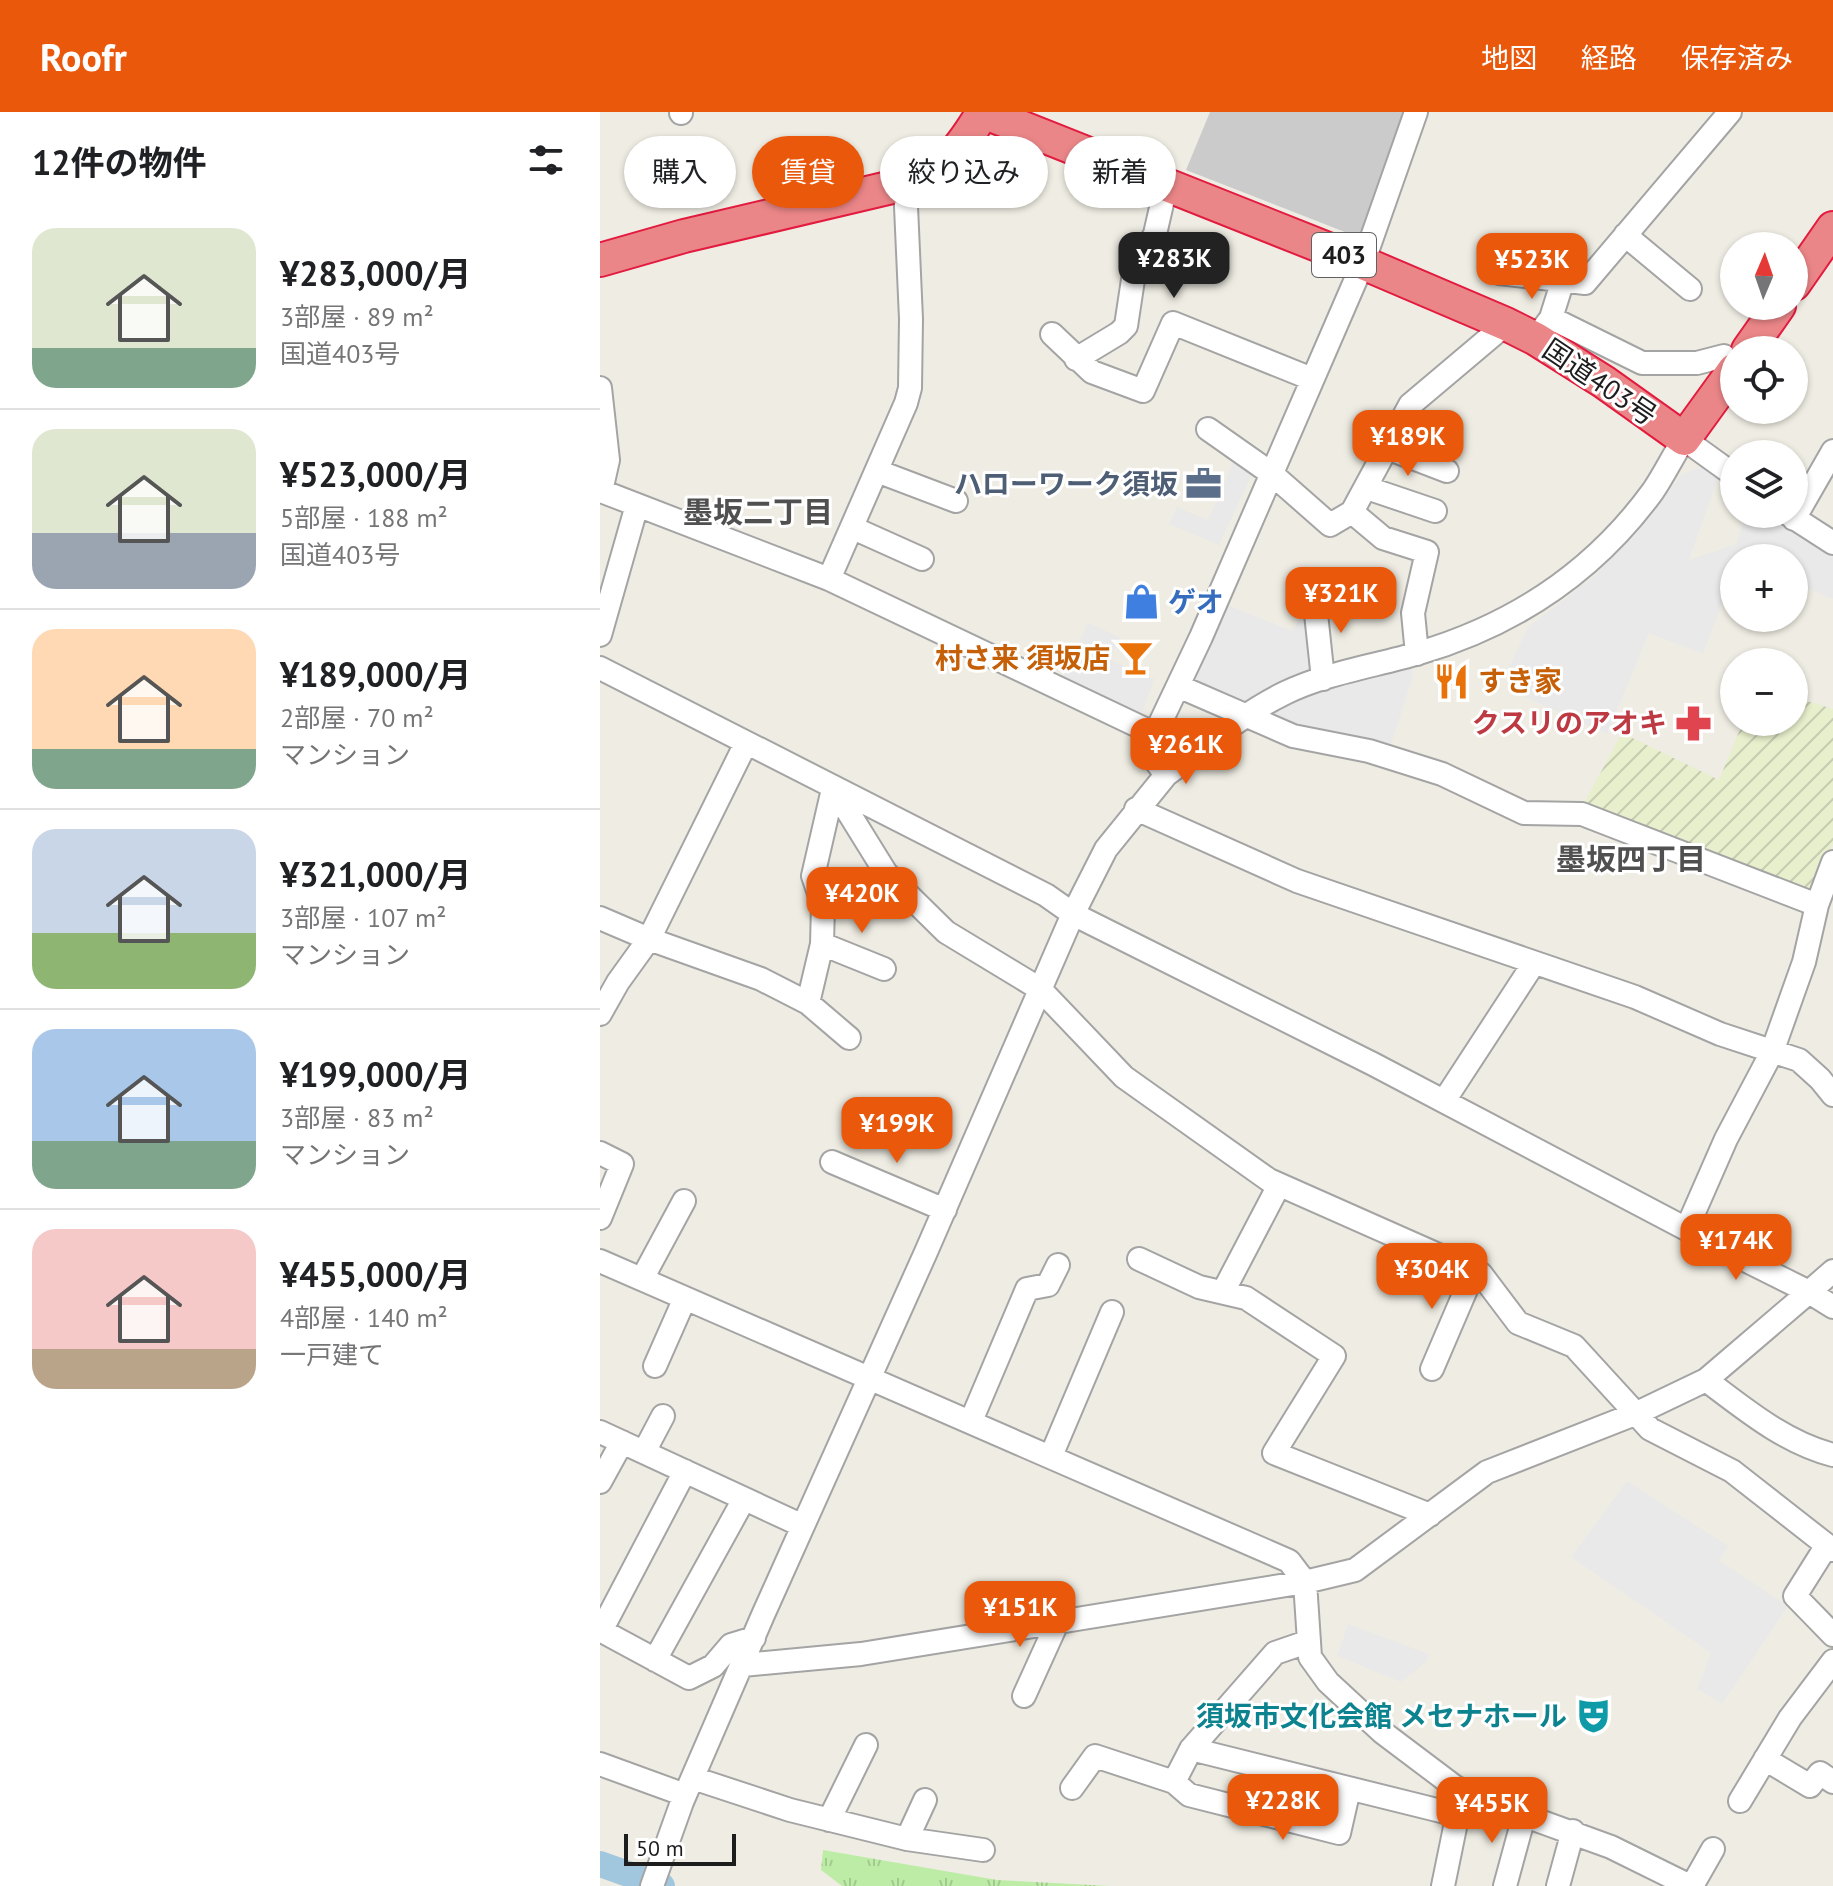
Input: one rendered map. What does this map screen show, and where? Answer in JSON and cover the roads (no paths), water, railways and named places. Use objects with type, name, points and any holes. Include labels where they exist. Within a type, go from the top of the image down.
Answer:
[{"type":"highway","name":"国道403号","points":[[968,136],[983,112],[1064,145]]},
{"type":"highway","name":"国道403号","points":[[600,260],[684,236],[880,190]]},
{"type":"highway","name":"国道403号","points":[[1176,190],[1363,263],[1506,324],[1543,329],[1604,382],[1684,439],[1720,383]]},
{"type":"highway","points":[[1808,264],[1833,228]]},
{"type":"highway","name":"国道403号","points":[[1754,336],[1767,320]]},
{"type":"street","name":"403","points":[[1363,263],[1416,112]]},
{"type":"street","points":[[1499,273],[1585,283],[1730,112]]},
{"type":"street","points":[[829,579],[910,388],[911,319],[906,208]]},
{"type":"street","points":[[1076,359],[1126,326],[1134,273],[1155,234],[1161,208]]},
{"type":"street","points":[[1625,235],[1690,289]]},
{"type":"street","points":[[1166,775],[1149,752],[1155,734],[1363,263]]},
{"type":"street","points":[[1563,280],[1543,329],[1642,363],[1720,361]]},
{"type":"street","points":[[1052,334],[1092,372],[1143,391],[1173,323],[1312,379]]},
{"type":"street","points":[[1208,429],[1272,474],[1330,525],[1352,512],[1410,405],[1506,324]]},
{"type":"street","points":[[600,388],[608,460],[601,491],[829,579],[1155,734]]},
{"type":"street","points":[[652,1886],[687,1792],[1073,914],[1106,849],[1136,809],[1166,775],[1247,716],[1286,692],[1462,640],[1549,594],[1582,568],[1625,526],[1654,488],[1684,439],[1720,465]]},
{"type":"street","points":[[1387,448],[1447,471]]},
{"type":"street","points":[[1808,490],[1833,451]]},
{"type":"street","points":[[877,471],[956,501]]},
{"type":"street","points":[[1367,488],[1435,511]]},
{"type":"street","points":[[600,635],[637,505]]},
{"type":"street","points":[[1352,512],[1383,538],[1427,552],[1413,613],[1417,654]]},
{"type":"street","points":[[1808,524],[1830,535]]},
{"type":"street","points":[[853,528],[922,559]]},
{"type":"street","points":[[1314,595],[1323,679]]},
{"type":"street","points":[[600,668],[1046,895],[1073,914],[1444,1101],[1833,1307]]},
{"type":"street","points":[[1178,686],[1293,736],[1369,751],[1442,774],[1524,813],[1582,814],[1817,905]]},
{"type":"street","points":[[600,1014],[618,982],[649,939],[746,743]]},
{"type":"street","points":[[808,1003],[822,944],[823,905],[813,876],[833,789]]},
{"type":"street","points":[[833,789],[886,873],[946,932],[1040,989],[1124,1077],[1269,1180],[1481,1274],[1518,1323],[1574,1346],[1650,1429],[1732,1471],[1830,1548],[1795,1596],[1833,1635]]},
{"type":"street","points":[[1136,809],[1297,881],[1635,997],[1720,1034],[1799,1060],[1833,1095]]},
{"type":"street","points":[[1687,1228],[1726,1139],[1772,1052],[1804,962],[1817,905],[1833,862]]},
{"type":"street","points":[[600,918],[761,979],[808,1003],[849,1038]]},
{"type":"street","points":[[822,944],[884,969]]},
{"type":"street","points":[[1444,1101],[1534,963]]},
{"type":"street","points":[[600,1153],[622,1164],[600,1218]]},
{"type":"street","points":[[832,1162],[945,1210]]},
{"type":"street","points":[[1223,1292],[1279,1185]]},
{"type":"street","points":[[642,1279],[684,1201]]},
{"type":"street","points":[[1139,1259],[1199,1287],[1246,1298],[1334,1356],[1274,1453],[1430,1515]]},
{"type":"street","points":[[600,1262],[870,1376],[1289,1561],[1305,1582],[1310,1657],[1328,1682],[1382,1732],[1463,1790],[1524,1816],[1573,1831],[1691,1886],[1713,1849]]},
{"type":"street","points":[[971,1421],[1027,1289],[1048,1285],[1058,1265]]},
{"type":"street","points":[[1432,1369],[1474,1271]]},
{"type":"street","points":[[743,1665],[861,1654],[1305,1582],[1355,1570],[1487,1472],[1635,1414],[1706,1380],[1833,1271]]},
{"type":"street","points":[[655,1366],[685,1298]]},
{"type":"street","points":[[1051,1456],[1112,1312]]},
{"type":"street","points":[[1706,1380],[1782,1434],[1811,1449],[1833,1455]]},
{"type":"street","points":[[644,1452],[663,1416]]},
{"type":"street","points":[[600,1432],[803,1526]]},
{"type":"street","points":[[600,1482],[622,1442]]},
{"type":"street","points":[[685,1471],[601,1631],[689,1678],[713,1666],[731,1645],[754,1638]]},
{"type":"street","points":[[655,1660],[744,1499]]},
{"type":"street","points":[[1024,1696],[1058,1621]]},
{"type":"street","points":[[1174,1782],[1191,1749],[1275,1653],[1307,1642]]},
{"type":"street","points":[[1740,1801],[1790,1718],[1833,1661]]},
{"type":"street","points":[[829,1820],[866,1745]]},
{"type":"street","points":[[1191,1749],[1457,1815]]},
{"type":"street","points":[[1072,1788],[1095,1756],[1174,1782],[1189,1795],[1339,1833],[1349,1789]]},
{"type":"street","points":[[1765,1759],[1810,1786],[1820,1773],[1833,1782]]},
{"type":"street","points":[[600,1764],[687,1792],[790,1810],[907,1839],[983,1850]]},
{"type":"street","points":[[1443,1886],[1463,1790]]},
{"type":"street","points":[[907,1839],[925,1800]]},
{"type":"street","points":[[1505,1886],[1524,1816]]},
{"type":"street","points":[[1558,1886],[1573,1831]]},
{"type":"waterway","points":[[600,1864],[662,1886]]},
{"type":"place","name":"ハローワーク須坂","points":[[1204,484]]},
{"type":"place","name":"ゲオ","points":[[1142,602]]},
{"type":"place","name":"村さ来 須坂店","points":[[1136,658]]},
{"type":"place","name":"すき家","points":[[1452,681]]},
{"type":"place","name":"クスリのアオキ","points":[[1693,723]]},
{"type":"place","name":"須坂市文化会館 メセナホール","points":[[1593,1716]]},
{"type":"district","name":"墨坂二丁目","points":[[758,513]]},
{"type":"district","name":"墨坂四丁目","points":[[1631,860]]}]
